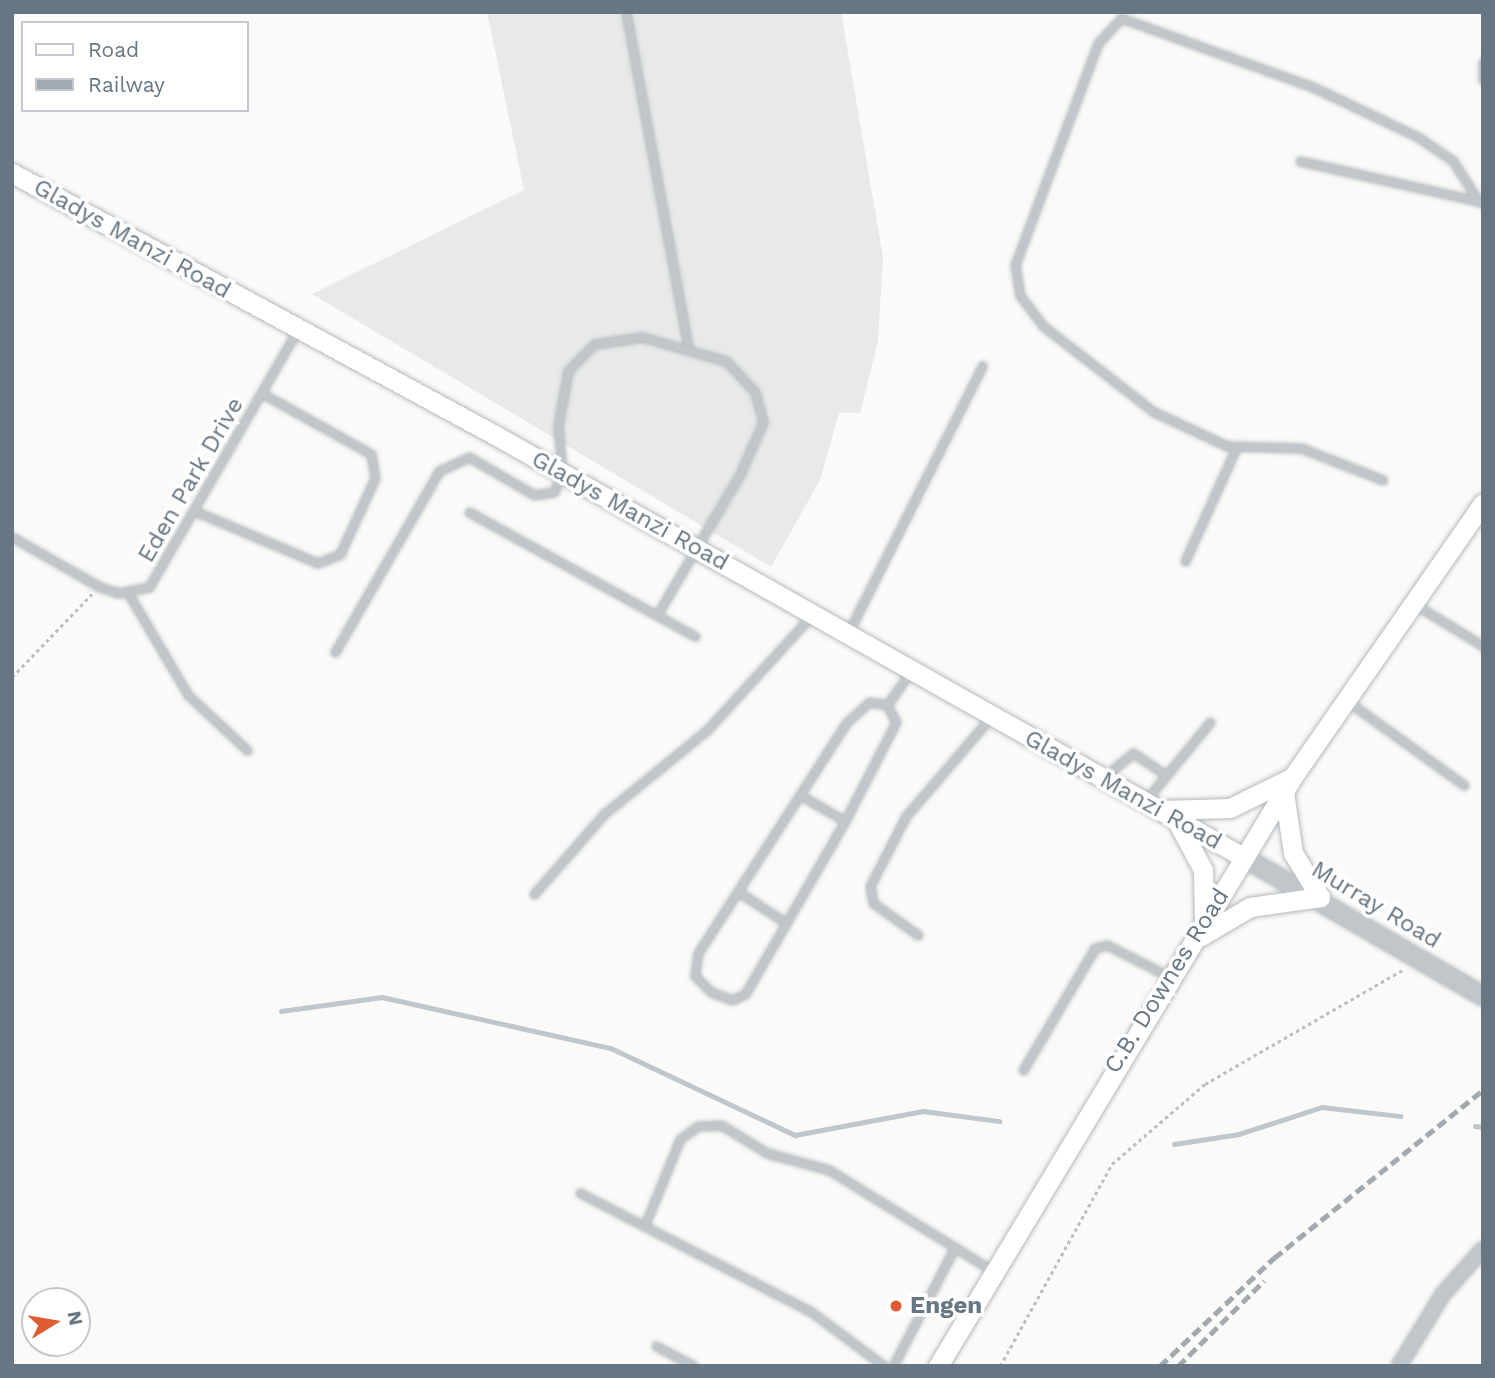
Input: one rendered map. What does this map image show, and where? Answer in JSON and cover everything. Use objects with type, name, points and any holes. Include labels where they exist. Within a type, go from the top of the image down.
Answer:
[{"type":"main road","name":"Gladys Manzi Road","points":[[12,173],[297,331],[562,472],[1102,780],[1243,857]]},
{"type":"main road","name":"C.B. Downes Road","points":[[938,1366],[1168,976],[1289,783],[1483,503]]},
{"type":"main road","points":[[1149,806],[1230,808],[1289,783],[1293,853],[1320,897],[1250,906],[1189,945]]},
{"type":"main road","points":[[1177,822],[1203,870],[1204,922]]},
{"type":"street","name":"Murray Road","points":[[1243,857],[1320,897],[1483,996]]},
{"type":"street","points":[[1399,1366],[1443,1294],[1483,1249]]},
{"type":"lane","points":[[626,12],[688,346]]},
{"type":"lane","points":[[1383,480],[1301,448],[1236,448],[1199,435],[1121,390],[1052,334],[1020,296],[1015,265],[1098,43],[1111,22],[1145,22],[1387,121],[1453,161],[1481,202]]},
{"type":"lane","points":[[1483,62],[1483,79]]},
{"type":"lane","points":[[1300,161],[1481,202]]},
{"type":"lane","name":"Eden Park Drive","points":[[12,537],[100,587],[128,593],[149,587],[162,573],[297,331]]},
{"type":"lane","points":[[335,652],[450,463],[478,460],[542,496],[554,492],[562,472],[559,407],[575,358],[594,344],[623,338],[688,346],[726,361],[745,380],[762,422],[698,550],[657,615]]},
{"type":"lane","points":[[847,635],[982,366]]},
{"type":"lane","points":[[197,512],[318,563],[340,554],[376,478],[371,454],[263,394]]},
{"type":"lane","points":[[1185,561],[1236,448]]},
{"type":"lane","points":[[469,512],[695,636]]},
{"type":"lane","points":[[128,593],[188,695],[247,750]]},
{"type":"lane","points":[[1412,603],[1483,646]]},
{"type":"lane","points":[[534,894],[604,814],[707,730],[812,615]]},
{"type":"lane","points":[[887,705],[911,671]]},
{"type":"lane","points":[[1346,701],[1464,785]]},
{"type":"lane","points":[[887,705],[895,716],[893,729],[845,821],[745,994],[732,1000],[711,992],[695,976],[694,963],[800,795],[860,707],[887,705]]},
{"type":"lane","points":[[918,935],[873,904],[870,886],[906,816],[992,717]]},
{"type":"lane","points":[[1149,806],[1164,774],[1210,722]]},
{"type":"lane","points":[[1102,780],[1120,757],[1133,753],[1164,774]]},
{"type":"lane","points":[[800,795],[845,821]]},
{"type":"lane","points":[[739,892],[786,923]]},
{"type":"lane","points":[[1023,1069],[1095,948],[1107,945],[1168,976]]},
{"type":"lane","points":[[646,1222],[680,1139],[710,1124],[766,1153],[829,1170],[993,1271]]},
{"type":"lane","points":[[580,1193],[646,1222],[822,1318],[884,1366]]},
{"type":"lane","points":[[893,1366],[955,1247]]},
{"type":"lane","points":[[656,1346],[694,1366]]},
{"type":"path","points":[[12,677],[100,587]]},
{"type":"path","points":[[1000,1366],[1121,1155],[1205,1084],[1370,994],[1418,958]]},
{"type":"shaded area","points":[[487,12],[841,12],[883,257],[878,341],[860,413],[839,413],[820,480],[771,567],[312,294],[524,190]]},
{"type":"waterway","points":[[281,1011],[382,997],[611,1048],[795,1135],[923,1111],[999,1121]]},
{"type":"waterway","points":[[1174,1144],[1239,1134],[1322,1107],[1400,1116]]},
{"type":"waterway","points":[[1475,1126],[1483,1127]]},
{"type":"railway","points":[[1160,1366],[1274,1258],[1483,1090]]},
{"type":"railway","points":[[1178,1366],[1264,1281]]},
{"type":"place","name":"Engen","points":[[896,1306]]}]
